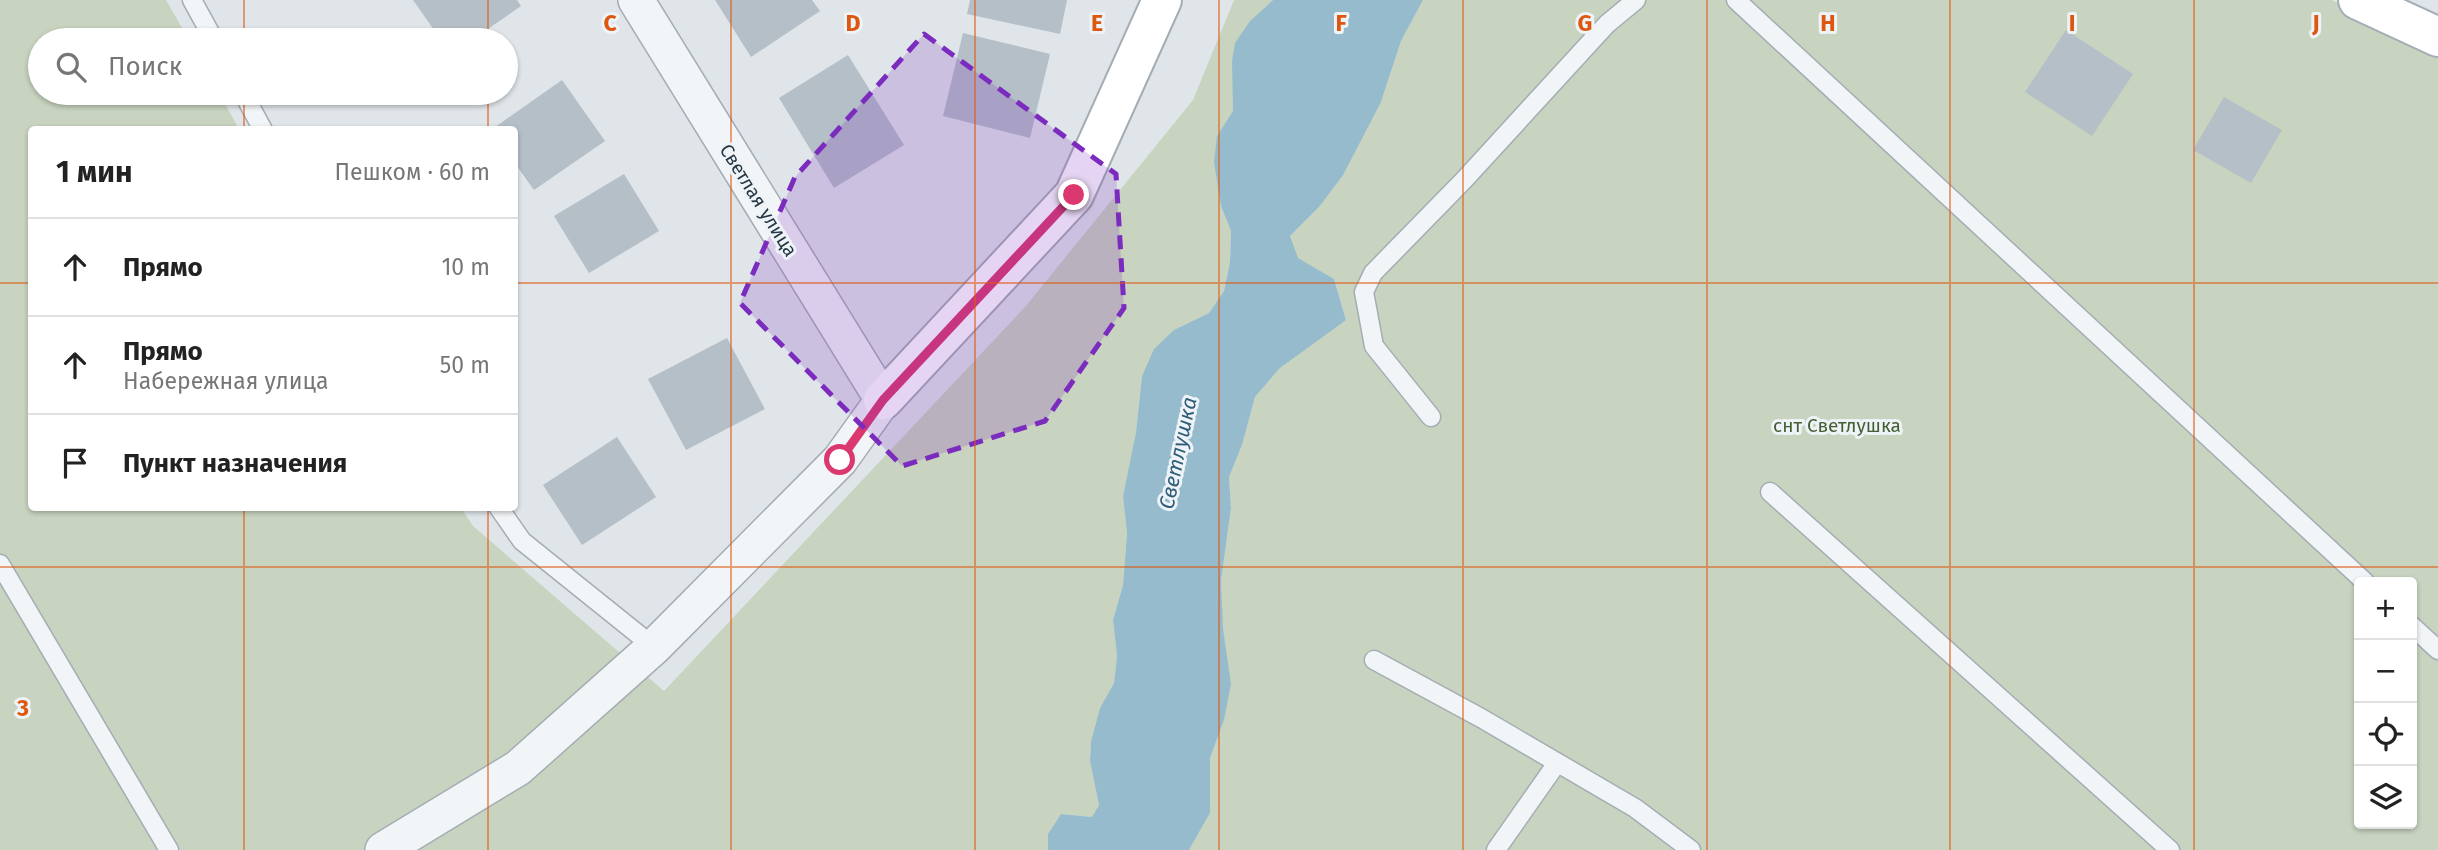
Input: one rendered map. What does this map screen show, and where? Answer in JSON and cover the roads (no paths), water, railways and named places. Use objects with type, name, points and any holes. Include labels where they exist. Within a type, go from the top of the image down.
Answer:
[{"type":"street","name":"Светлая улица","points":[[636,0],[883,400]]},
{"type":"street","points":[[383,850],[518,768],[654,647],[840,460],[883,400],[1074,195],[1162,0]]},
{"type":"street","points":[[2358,0],[2438,37]]},
{"type":"lane","points":[[192,0],[207,28]]},
{"type":"lane","points":[[1431,417],[1374,346],[1364,292],[1373,273],[1473,170],[1607,24],[1636,0]]},
{"type":"lane","points":[[1736,0],[2360,577]]},
{"type":"lane","points":[[249,105],[261,126]]},
{"type":"lane","points":[[1770,492],[2170,850]]},
{"type":"lane","points":[[501,511],[522,541],[654,647]]},
{"type":"lane","points":[[0,564],[169,850]]},
{"type":"lane","points":[[2417,631],[2438,650]]},
{"type":"lane","points":[[1374,660],[1634,808],[1691,850]]},
{"type":"lane","points":[[1496,850],[1557,762]]},
{"type":"water","name":"Светлушка","points":[[1273,0],[1423,0],[1401,41],[1381,102],[1343,175],[1319,207],[1290,236],[1298,258],[1334,279],[1346,320],[1280,368],[1255,397],[1242,445],[1229,477],[1231,508],[1221,581],[1223,629],[1231,684],[1224,720],[1210,758],[1210,813],[1189,850],[1048,850],[1048,834],[1061,814],[1092,817],[1099,805],[1090,761],[1091,741],[1100,708],[1114,683],[1117,656],[1113,620],[1123,585],[1127,533],[1123,496],[1136,432],[1142,376],[1154,349],[1174,330],[1209,313],[1224,291],[1230,262],[1231,231],[1221,206],[1214,162],[1217,136],[1233,111],[1232,61],[1235,43],[1250,21]]},
{"type":"park label","name":"снт Светлушка","points":[[1837,425]]}]
